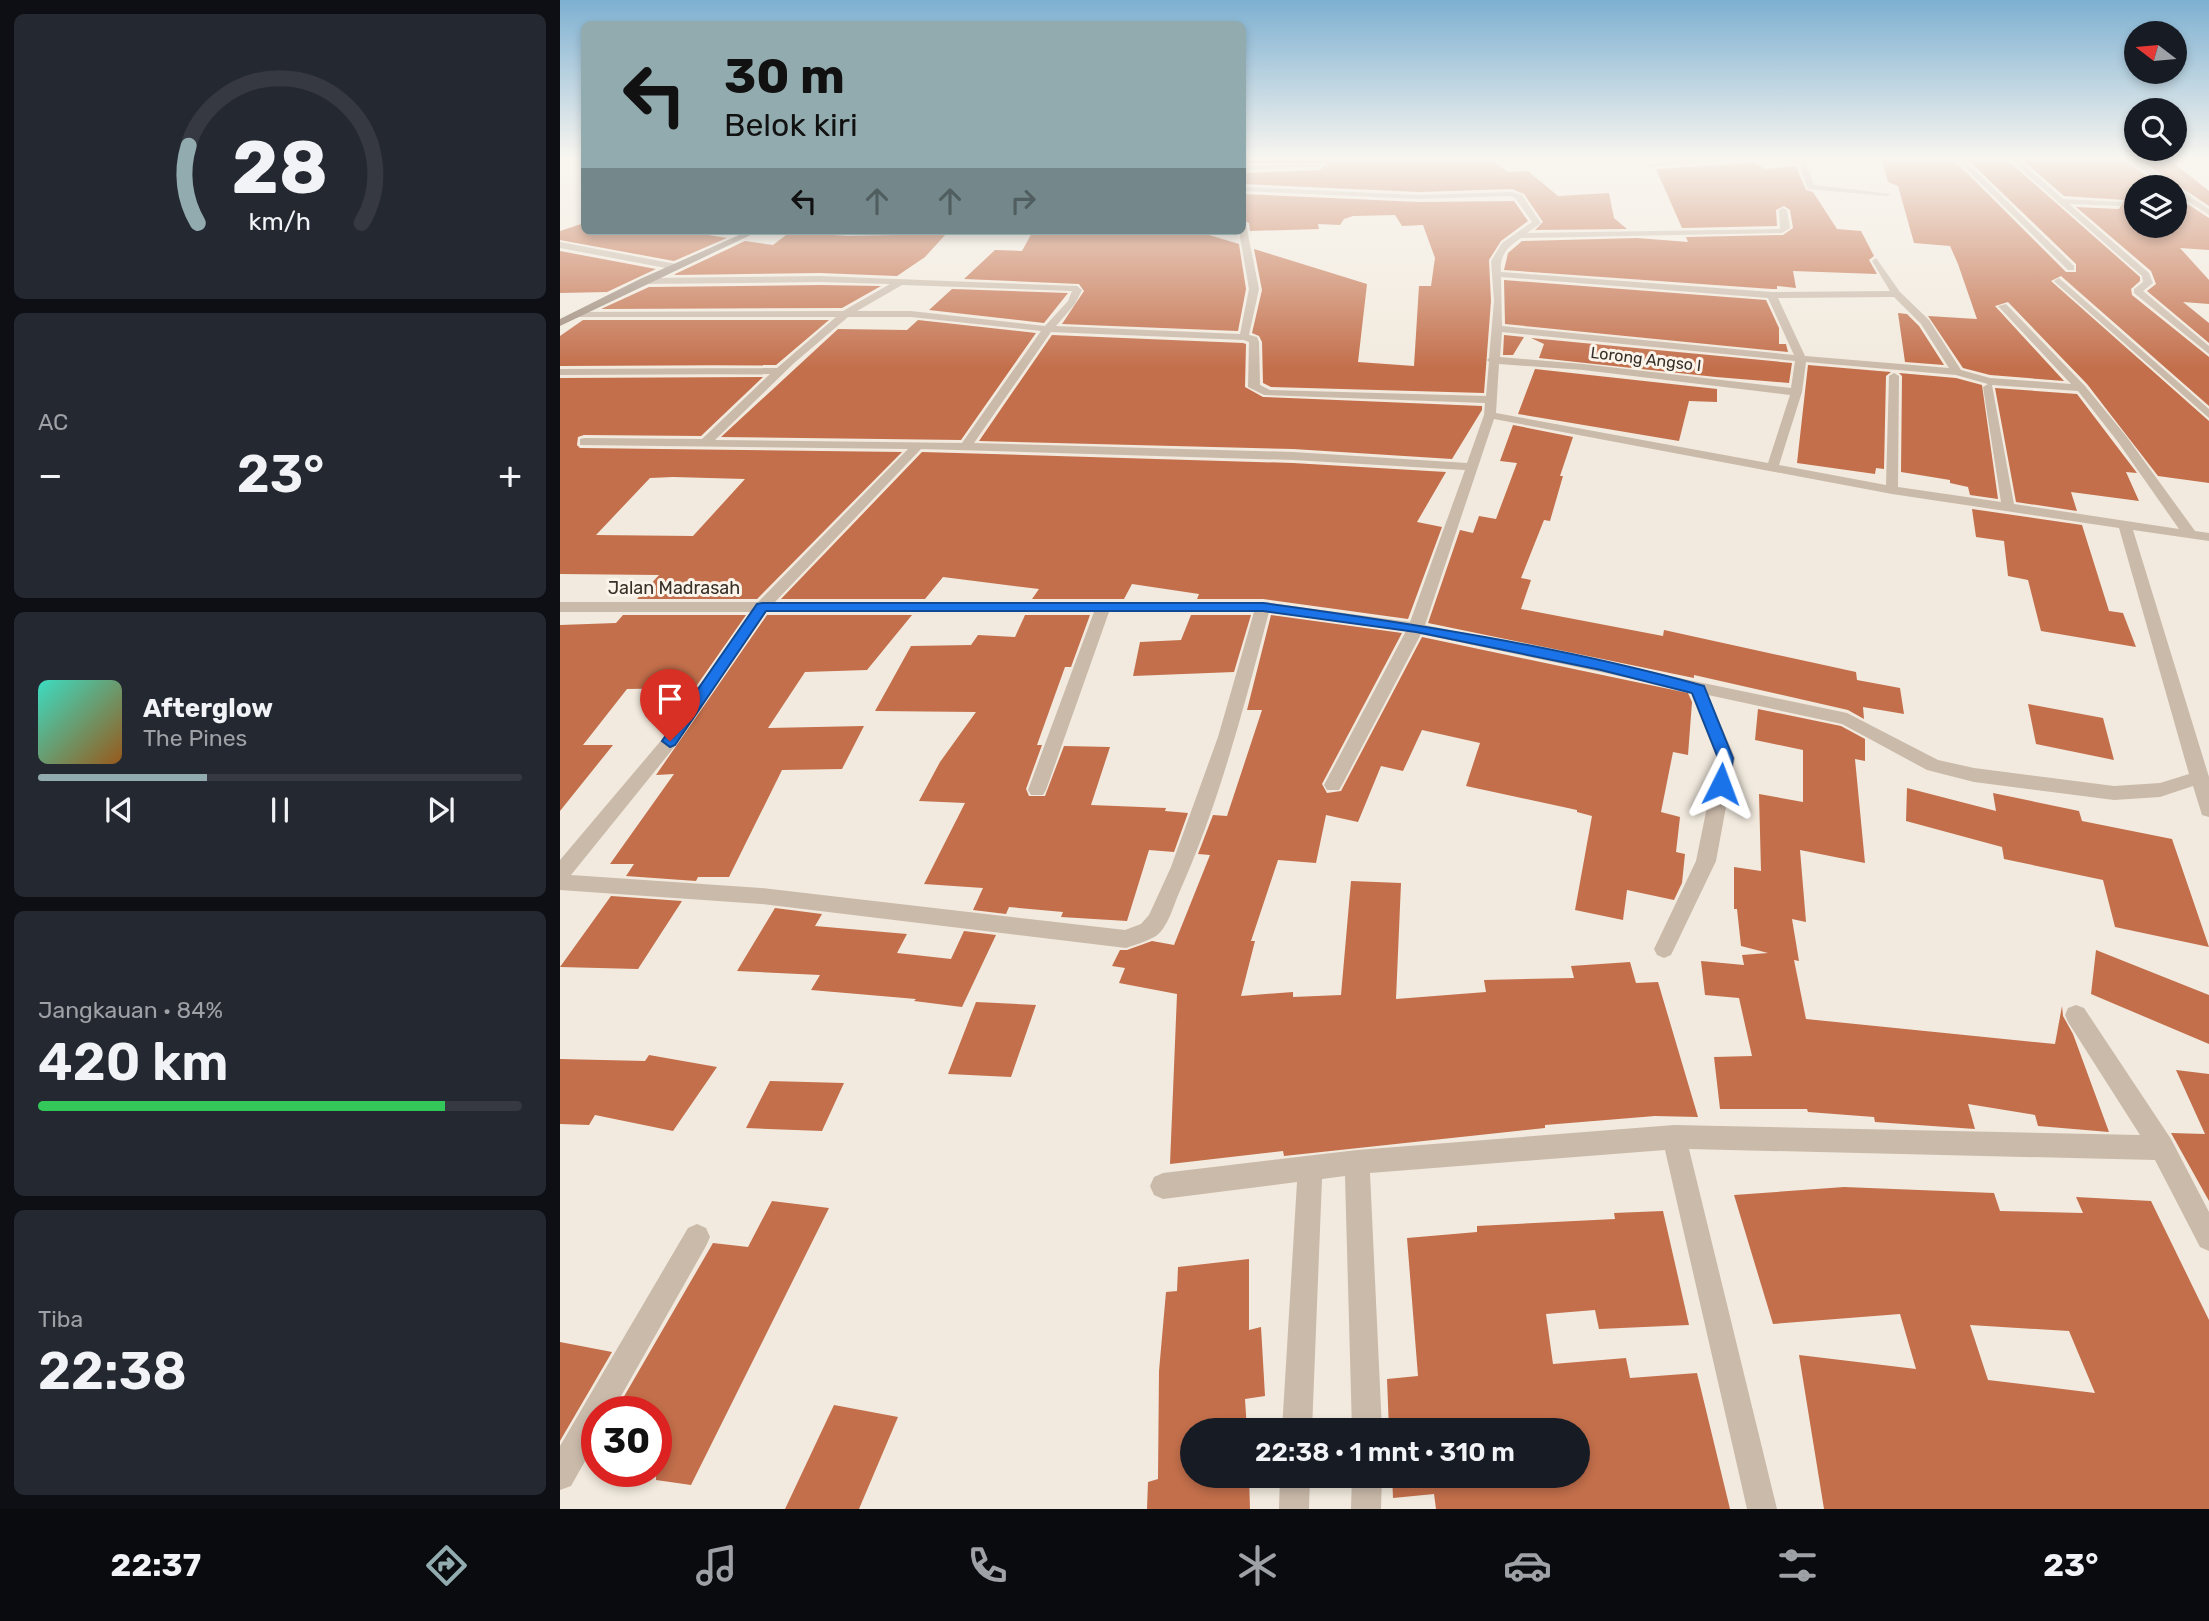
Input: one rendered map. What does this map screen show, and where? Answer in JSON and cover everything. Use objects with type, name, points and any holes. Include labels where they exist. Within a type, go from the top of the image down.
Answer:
[{"type":"main road","points":[[560,323],[643,281],[746,235]]},
{"type":"street","points":[[1334,785],[1416,628],[1490,415],[1492,360],[1497,328],[1495,261],[1505,245],[1532,227]]},
{"type":"street","points":[[1522,236],[1782,231],[1786,227]]},
{"type":"street","points":[[2029,227],[2071,268]]},
{"type":"street","points":[[2093,227],[2146,275],[2148,283],[2137,291],[2209,351]]},
{"type":"street","points":[[1244,235],[1254,289],[1244,337]]},
{"type":"street","points":[[560,245],[676,267]]},
{"type":"street","points":[[1877,261],[1896,293],[1925,322],[1957,372]]},
{"type":"street","points":[[1496,274],[1772,295],[1896,293]]},
{"type":"street","points":[[643,281],[902,281],[1077,290],[1072,302],[1048,329],[966,446]]},
{"type":"street","points":[[706,442],[847,313],[902,281]]},
{"type":"street","points":[[2059,281],[2209,415]]},
{"type":"street","points":[[1772,295],[1778,302],[1801,359],[1796,392],[1772,469]]},
{"type":"street","points":[[2003,306],[2081,388],[2122,439],[2190,534]]},
{"type":"street","points":[[576,314],[847,313],[981,320],[1048,329],[1244,337],[1253,338],[1254,342],[1254,387],[1268,393],[1491,400]]},
{"type":"street","points":[[1497,328],[1957,372],[1989,381],[2081,388]]},
{"type":"street","name":"Lorong Angso I","points":[[1492,360],[1796,392]]},
{"type":"street","points":[[560,372],[780,372]]},
{"type":"street","points":[[1892,490],[1894,376]]},
{"type":"street","points":[[1989,387],[2008,507]]},
{"type":"street","points":[[1490,415],[1892,490],[2209,537]]},
{"type":"street","points":[[584,442],[966,446],[1293,456],[1472,467]]},
{"type":"street","points":[[560,874],[670,741],[762,607],[918,445]]},
{"type":"street","points":[[2124,523],[2209,810]]},
{"type":"street","name":"Jalan Madrasah","points":[[560,607],[1263,607],[1416,628],[1601,665],[1698,690],[1847,719],[1933,765],[1973,775],[2114,793],[2160,790],[2200,777]]},
{"type":"street","points":[[1037,789],[1103,607]]},
{"type":"street","points":[[560,882],[761,896],[1126,939],[1137,935],[1156,922],[1181,867],[1227,737],[1263,607]]},
{"type":"street","points":[[1664,949],[1706,861],[1726,758],[1698,690]]},
{"type":"street","points":[[2077,1015],[2162,1148],[2209,1238]]},
{"type":"street","points":[[1163,1186],[1357,1162],[1674,1137],[2162,1148]]},
{"type":"street","points":[[1674,1137],[1762,1509]]},
{"type":"street","points":[[1357,1162],[1367,1418]]},
{"type":"street","points":[[1298,1418],[1310,1167]]},
{"type":"street","points":[[560,1475],[697,1237]]},
{"type":"street","points":[[1294,1509],[1295,1488]]},
{"type":"street","points":[[1366,1509],[1367,1488]]},
{"type":"building","points":[[581,227],[581,235],[708,235],[727,238],[674,261],[560,240],[560,231]]},
{"type":"building","points":[[1250,227],[1319,229],[1250,231]]},
{"type":"building","points":[[1424,227],[1519,227],[1501,241],[1489,260],[1491,301],[1484,393],[1271,387],[1263,383],[1262,342],[1259,336],[1252,333],[1262,290],[1254,249],[1367,284],[1358,362],[1414,366],[1419,286],[1431,286],[1435,258]]},
{"type":"building","points":[[1538,227],[1627,229],[1535,230]]},
{"type":"building","points":[[1836,227],[1861,231],[1874,256],[1869,260],[1877,274],[1793,271],[1796,288],[1777,286],[1777,289],[1772,289],[1504,270],[1508,253],[1522,241],[1637,238],[1688,242],[1686,237],[1783,235],[1793,228]]},
{"type":"building","points":[[1910,227],[2021,227],[2066,272],[2076,272],[2076,264],[2038,227],[2084,227],[2140,277],[2140,281],[2131,289],[2132,295],[2209,357],[2209,406],[2061,276],[2051,281],[2209,421],[2209,483],[2158,476],[2087,384],[2008,302],[1995,306],[2064,381],[1990,375],[1963,368],[1928,316],[1977,319],[1958,264],[1950,246],[1914,243]]},
{"type":"building","points":[[2100,227],[2124,227],[2124,238],[2187,238],[2187,227],[2209,227],[2209,250],[2180,248],[2209,280],[2209,304],[2183,302],[2209,323],[2209,343],[2147,291],[2156,284],[2151,271]]},
{"type":"building","points":[[786,235],[945,235],[925,257],[897,276],[820,273],[673,275],[745,241],[773,245]]},
{"type":"building","points":[[1031,235],[1209,235],[1239,244],[1246,289],[1238,331],[1062,324],[1084,291],[1079,284],[964,279],[995,250],[1022,251]]},
{"type":"building","points":[[560,251],[656,269],[607,292],[560,293]]},
{"type":"building","points":[[1504,280],[1766,300],[1779,328],[1779,344],[1786,344],[1788,352],[1505,324]]},
{"type":"building","points":[[881,286],[842,308],[601,309],[649,287]]},
{"type":"building","points":[[952,289],[1068,293],[1044,323],[929,310]]},
{"type":"building","points":[[1898,313],[1907,314],[1919,326],[1944,365],[1905,362]]},
{"type":"building","points":[[583,320],[829,320],[776,365],[560,366],[560,336]]},
{"type":"building","points":[[918,320],[1036,333],[961,440],[721,437],[838,329],[907,330]]},
{"type":"building","points":[[1052,335],[1243,343],[1246,344],[1245,387],[1263,397],[1482,406],[1482,410],[1452,459],[1293,449],[979,441]]},
{"type":"building","points":[[1504,335],[1524,337],[1513,355],[1503,355]]},
{"type":"building","points":[[1531,338],[1792,363],[1789,383],[1716,377],[1539,358],[1544,344]]},
{"type":"building","points":[[1808,365],[1891,372],[1886,376],[1884,469],[1876,468],[1875,474],[1797,463]]},
{"type":"building","points":[[1535,369],[1717,389],[1717,402],[1689,401],[1679,441],[1518,414]]},
{"type":"building","points":[[1899,373],[1956,378],[1982,385],[1998,499],[1970,495],[1968,487],[1950,483],[1950,480],[1901,472],[1902,376]]},
{"type":"building","points":[[763,377],[701,436],[584,435],[578,437],[577,445],[580,448],[902,452],[757,599],[637,599],[659,575],[560,574],[560,378]],"holes":[[[650,478],[745,479],[693,536],[596,535]]]},
{"type":"building","points":[[1995,388],[2077,394],[2137,473],[2126,472],[2139,501],[2071,492],[2077,511],[2016,502]]},
{"type":"building","points":[[1513,425],[1573,437],[1560,476],[1563,476],[1550,521],[1544,520],[1521,578],[1531,580],[1521,609],[1663,636],[1664,630],[1856,672],[1857,680],[1900,688],[1904,714],[1863,707],[1864,719],[1848,710],[1694,675],[1694,678],[1428,623],[1460,530],[1473,533],[1479,516],[1496,519],[1517,463],[1500,461]]},
{"type":"building","points":[[922,452],[1293,463],[1446,472],[1417,522],[1442,527],[1408,619],[1263,599],[1197,599],[1199,594],[1132,584],[1124,599],[1032,599],[1039,589],[943,577],[925,599],[781,599]]},
{"type":"building","points":[[1972,509],[2082,525],[2109,611],[2123,613],[2136,647],[2041,631],[2028,580],[2008,576],[2004,541],[1976,537]]},
{"type":"building","points":[[623,615],[746,615],[695,688],[627,689],[583,745],[613,745],[560,811],[560,625],[616,623]]},
{"type":"building","points":[[767,615],[912,615],[867,670],[805,672],[768,728],[864,726],[842,769],[782,770],[729,877],[698,877],[696,881],[626,876],[634,864],[610,864],[674,774],[656,775]]},
{"type":"building","points":[[1025,615],[1090,615],[1071,667],[1065,667],[1037,745],[1042,745],[1026,789],[1029,796],[1045,796],[1064,746],[1110,747],[1091,805],[1166,808],[1165,811],[1188,813],[1174,852],[1149,850],[1127,921],[1061,917],[1063,912],[1009,907],[1006,914],[973,910],[983,888],[924,884],[965,803],[919,801],[940,762],[976,712],[875,711],[911,646],[971,645],[978,635],[1015,637]]},
{"type":"building","points":[[1191,615],[1251,615],[1234,672],[1133,676],[1140,642],[1181,640]]},
{"type":"building","points":[[1271,615],[1402,633],[1322,784],[1327,793],[1341,791],[1422,637],[1688,693],[1692,702],[1688,755],[1673,752],[1661,812],[1680,817],[1676,852],[1685,854],[1682,883],[1674,900],[1627,890],[1623,920],[1575,910],[1592,816],[1577,810],[1466,786],[1480,743],[1422,730],[1403,771],[1381,766],[1358,822],[1326,815],[1316,863],[1278,860],[1251,941],[1255,941],[1241,996],[1293,992],[1293,997],[1341,995],[1351,881],[1401,883],[1396,999],[1486,992],[1484,980],[1574,978],[1571,966],[1630,962],[1636,983],[1658,982],[1698,1117],[1655,1116],[1545,1125],[1545,1128],[1284,1156],[1283,1151],[1170,1164],[1177,994],[1119,983],[1125,968],[1112,966],[1120,950],[1152,941],[1174,945],[1210,855],[1198,854],[1213,815],[1227,816],[1262,710],[1247,710]]},
{"type":"building","points":[[2028,704],[2103,718],[2114,760],[2036,744]]},
{"type":"building","points":[[1758,709],[1841,726],[1865,739],[1865,761],[1855,759],[1865,863],[1800,850],[1806,922],[1792,919],[1799,961],[1794,960],[1806,1019],[2055,1044],[2062,1006],[2063,1016],[2073,1034],[2109,1132],[2038,1126],[2035,1115],[1968,1104],[1975,1129],[1875,1122],[1874,1117],[1808,1112],[1807,1109],[1720,1109],[1714,1057],[1752,1056],[1739,998],[1705,995],[1701,961],[1744,965],[1742,955],[1768,953],[1741,946],[1737,909],[1734,909],[1734,867],[1761,871],[1759,794],[1803,802],[1803,750],[1755,740]]},
{"type":"building","points":[[1907,788],[1996,811],[1993,793],[2079,811],[2082,821],[2172,839],[2209,947],[2115,927],[2103,880],[2004,859],[2002,847],[1906,821]]},
{"type":"building","points":[[611,896],[682,901],[638,969],[560,967]]},
{"type":"building","points":[[775,908],[822,914],[815,926],[907,934],[897,953],[951,959],[964,931],[996,935],[962,1007],[914,1001],[916,999],[811,990],[820,975],[737,971]]},
{"type":"building","points":[[2096,950],[2209,995],[2209,1044],[2091,994]]},
{"type":"building","points":[[976,1002],[1036,1005],[1011,1077],[948,1074]]},
{"type":"building","points":[[649,1055],[717,1067],[673,1131],[595,1115],[589,1125],[560,1124],[560,1059],[645,1061]]},
{"type":"building","points":[[2176,1070],[2209,1074],[2209,1201],[2171,1133],[2205,1134]]},
{"type":"building","points":[[770,1081],[844,1083],[822,1131],[746,1128]]},
{"type":"building","points":[[1844,1187],[1994,1193],[2000,1211],[2083,1213],[2076,1197],[2151,1201],[2209,1320],[2209,1509],[1824,1509],[1799,1355],[1916,1369],[1900,1314],[1773,1324],[1734,1195]],"holes":[[[1970,1325],[2069,1331],[2095,1393],[1988,1380]]]},
{"type":"building","points":[[772,1201],[829,1208],[691,1485],[672,1482],[672,1396],[624,1396],[713,1243],[748,1247]]},
{"type":"building","points":[[1663,1211],[1689,1325],[1599,1329],[1595,1310],[1546,1314],[1553,1364],[1626,1358],[1630,1378],[1697,1373],[1730,1509],[1436,1509],[1434,1494],[1393,1498],[1393,1488],[1590,1488],[1590,1418],[1389,1418],[1387,1379],[1418,1376],[1407,1238],[1477,1232],[1477,1226],[1615,1219],[1614,1213]]},
{"type":"building","points":[[1249,1259],[1249,1330],[1261,1327],[1265,1396],[1245,1399],[1246,1418],[1180,1418],[1180,1488],[1249,1488],[1250,1509],[1147,1509],[1148,1482],[1158,1479],[1159,1371],[1166,1292],[1177,1291],[1178,1267]]},
{"type":"building","points":[[560,1342],[612,1352],[586,1396],[581,1396],[581,1405],[560,1441]]},
{"type":"building","points":[[834,1405],[898,1417],[859,1509],[785,1509]]},
{"type":"route","points":[[670,741],[762,607],[1263,607],[1416,628],[1601,665],[1698,690],[1726,758],[1721,784]]}]
